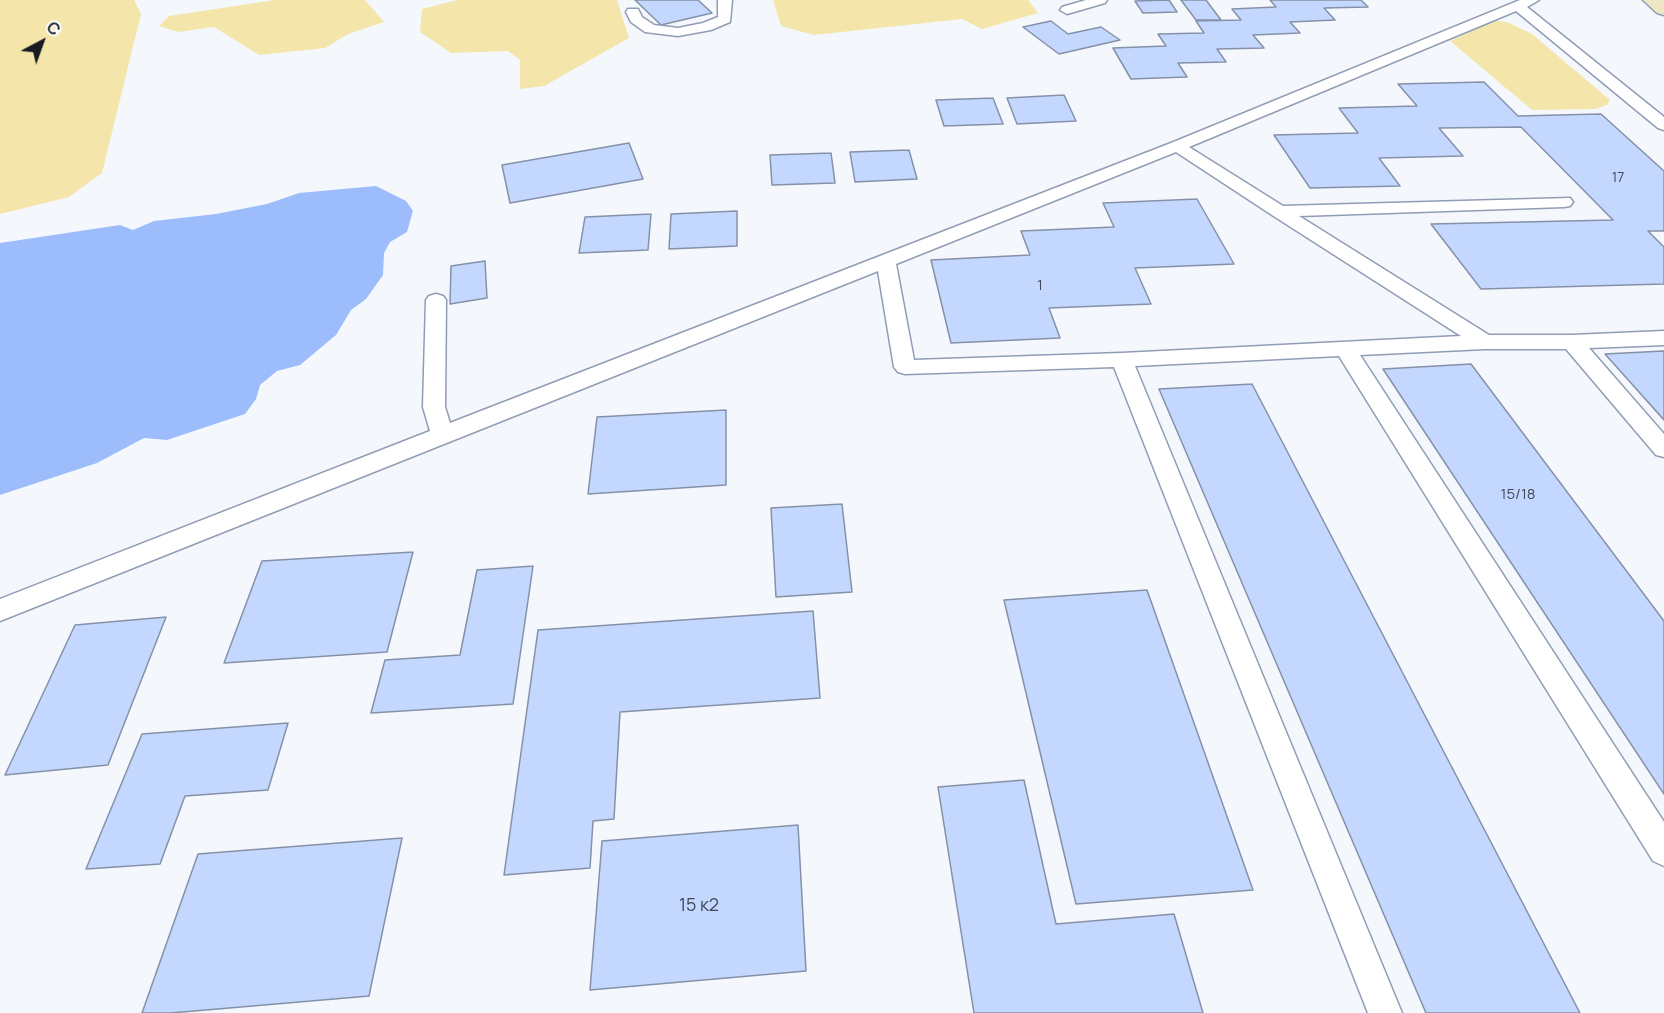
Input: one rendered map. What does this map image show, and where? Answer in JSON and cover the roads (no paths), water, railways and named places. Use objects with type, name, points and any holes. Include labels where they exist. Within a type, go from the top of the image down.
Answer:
[{"type":"main road","points":[[1652,0],[1664,9]]},
{"type":"lane","points":[[633,12],[636,19],[650,29],[678,33],[706,27],[725,19],[725,0]]},
{"type":"lane","points":[[1067,10],[1100,0]]},
{"type":"lane","points":[[0,610],[886,262],[1177,146],[1525,3],[1664,125]]},
{"type":"lane","points":[[1177,146],[1485,342]]},
{"type":"lane","points":[[1278,211],[1564,202]]},
{"type":"lane","points":[[886,262],[905,367],[1122,360],[1485,342],[1572,342],[1664,338]]},
{"type":"lane","points":[[436,300],[434,407],[443,436]]},
{"type":"lane","points":[[1572,342],[1664,450]]},
{"type":"lane","points":[[1345,349],[1664,850]]},
{"type":"lane","points":[[1122,360],[1385,1013]]},
{"type":"water","points":[[376,186],[406,201],[413,211],[407,232],[390,242],[384,253],[383,275],[366,299],[351,310],[336,335],[300,365],[277,371],[260,385],[256,399],[245,414],[167,440],[144,438],[97,463],[0,495],[0,243],[120,225],[133,230],[154,221],[216,214],[267,204],[299,193]]}]
